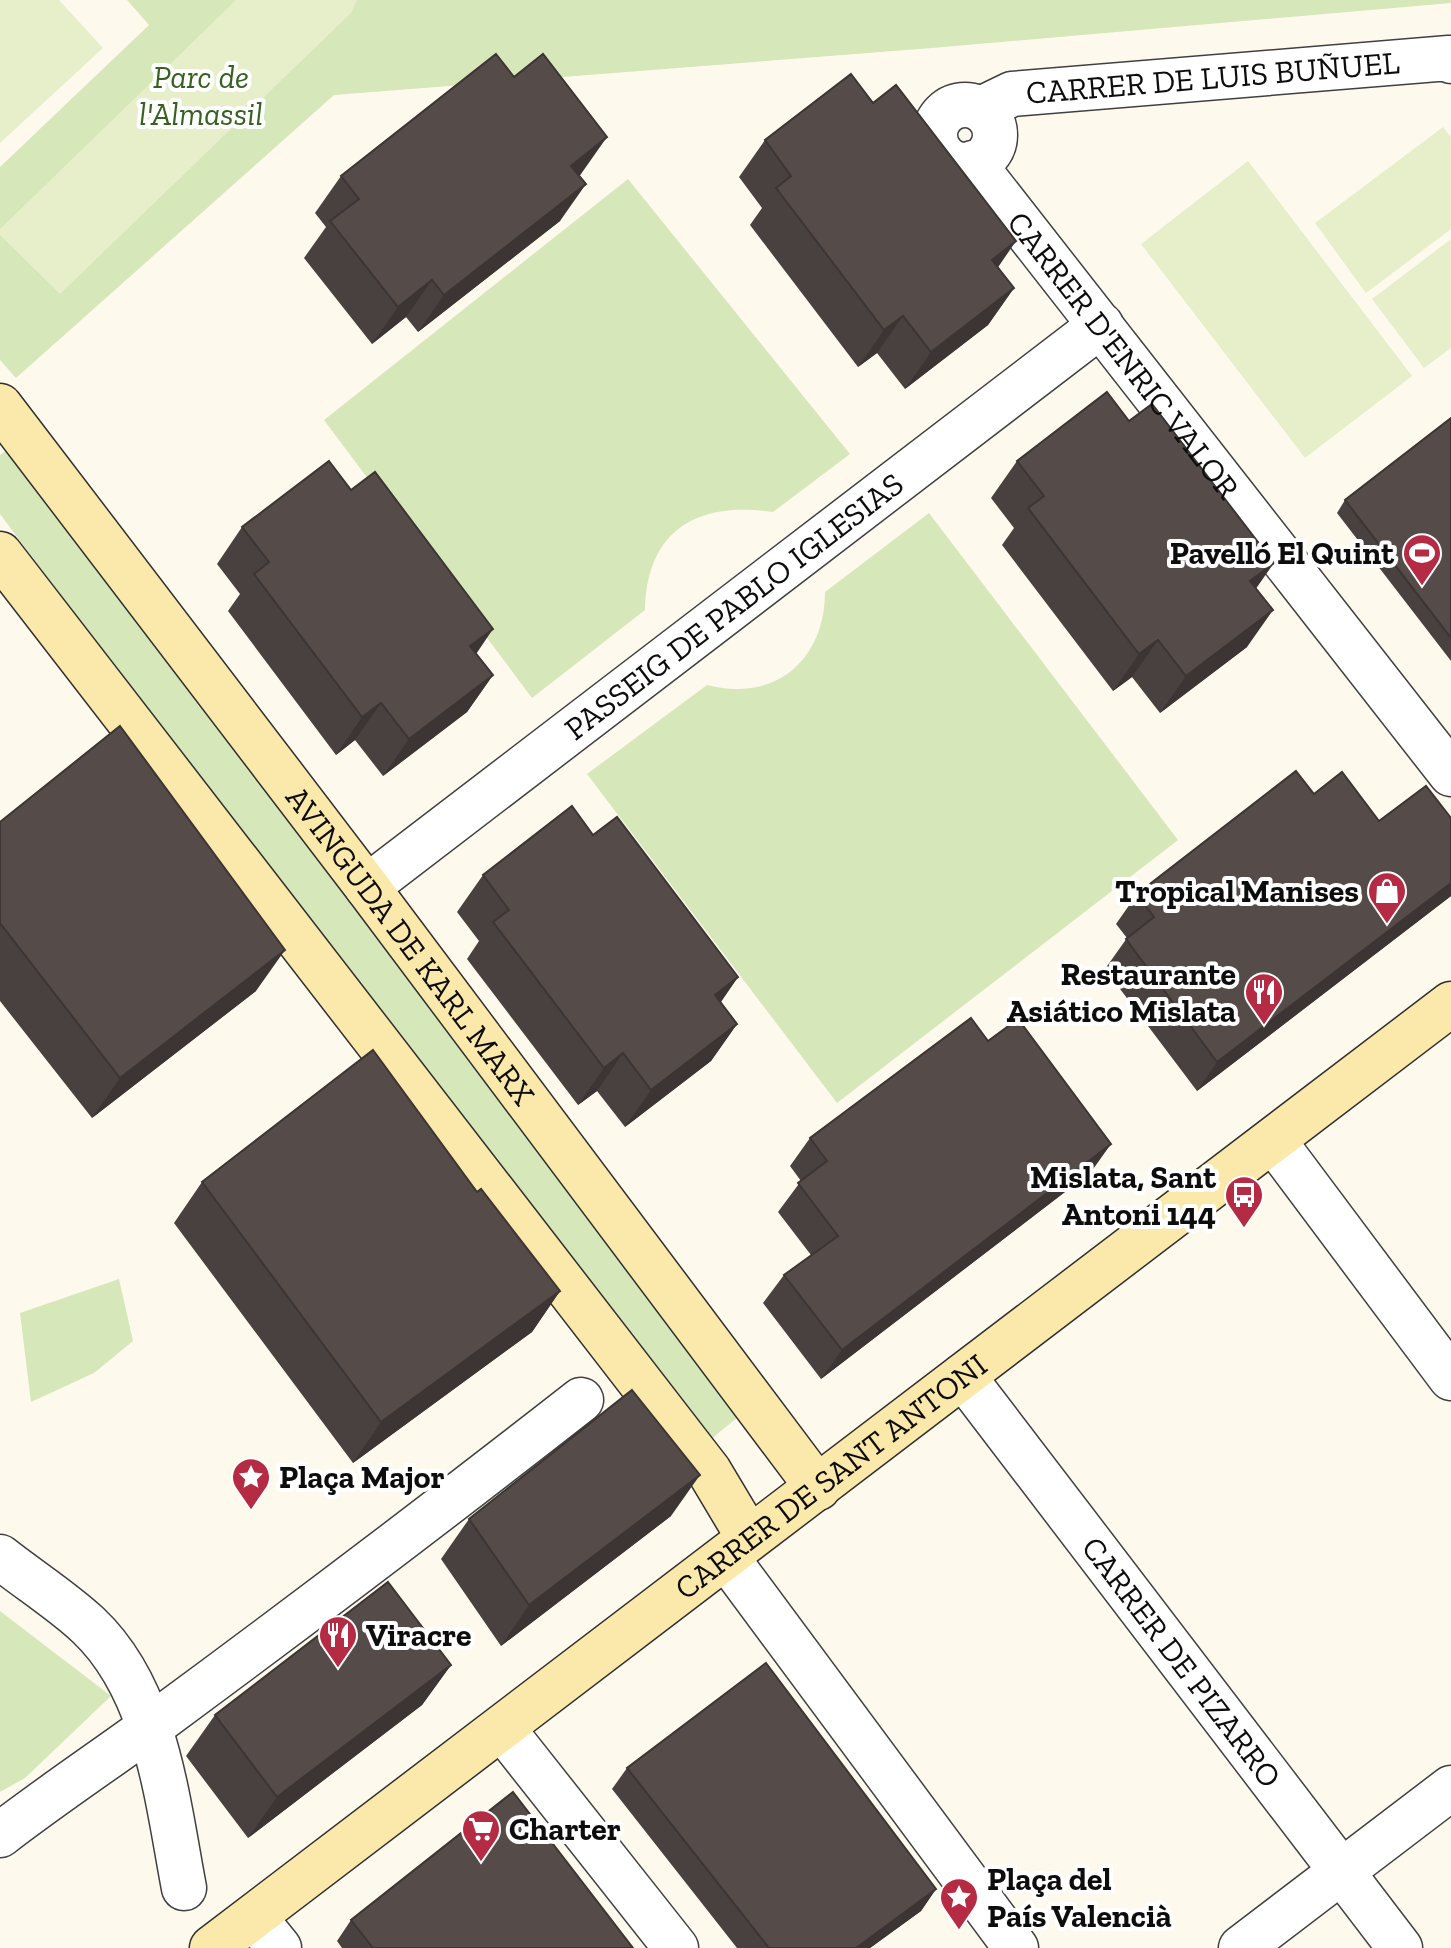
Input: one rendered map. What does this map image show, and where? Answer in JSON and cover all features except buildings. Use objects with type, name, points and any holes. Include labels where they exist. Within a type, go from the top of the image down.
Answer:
[{"type":"street","name":"CARRER DE LUIS BUÑUEL","points":[[973,163],[990,152],[995,133],[988,115],[981,109],[1012,94],[1450,59]]},
{"type":"street","name":"CARRER D'ENRIC VALOR","points":[[973,163],[1451,774]]},
{"type":"street","name":"PASSEIG DE PABLO IGLESIAS","points":[[367,887],[1101,325]]},
{"type":"street","name":"AVINGUDA DE KARL MARX","points":[[6,422],[367,887],[818,1488]]},
{"type":"street","points":[[0,554],[709,1471],[738,1548],[1016,1948]]},
{"type":"street","name":"CARRER DE SANT ANTONI","points":[[212,1948],[266,1932],[502,1728],[1451,1004]]},
{"type":"street","points":[[1273,1140],[1451,1378]]},
{"type":"street","name":"CARRER DE PIZARRO","points":[[963,1376],[1400,1948]]},
{"type":"street","points":[[0,1835],[407,1537],[581,1400]]},
{"type":"street","points":[[0,1557],[89,1626],[128,1676],[148,1728],[167,1795],[184,1888]]},
{"type":"street","points":[[502,1728],[676,1948]]},
{"type":"street","points":[[1241,1948],[1451,1788]]},
{"type":"green space","points":[[0,0],[59,0],[103,48],[0,143]]},
{"type":"green space","name":"Parc de l'Almassil","points":[[127,0],[1451,0],[1451,3],[334,95],[16,378],[0,360],[0,167],[149,25]]},
{"type":"green space","points":[[236,0],[357,0],[351,13],[60,294],[0,235],[0,229]]},
{"type":"green space","points":[[1443,127],[1451,137],[1451,229],[1366,293],[1315,223]]},
{"type":"green space","points":[[1248,161],[1412,376],[1305,458],[1141,244]]},
{"type":"green space","points":[[628,179],[850,454],[773,512],[721,511],[681,527],[666,541],[655,559],[648,582],[645,610],[532,698],[324,420]]},
{"type":"green space","points":[[1451,239],[1451,348],[1424,368],[1372,299]]},
{"type":"green space","points":[[13,446],[743,1413],[700,1448],[0,514],[0,455]]},
{"type":"green space","points":[[929,513],[1178,840],[837,1103],[587,774],[707,685],[754,688],[792,671],[806,656],[816,638],[823,616],[825,592]]},
{"type":"green space","points":[[119,1279],[133,1341],[94,1373],[31,1402],[20,1313]]},
{"type":"green space","points":[[0,1611],[111,1696],[25,1778],[0,1792]]},
{"type":"place","name":"Pavelló El Quint","points":[[1422,587]]},
{"type":"place","name":"Tropical Manises","points":[[1387,925]]},
{"type":"place","name":"Restaurante Asiático Mislata","points":[[1264,1026]]},
{"type":"place","name":"Mislata, Sant Antoni 144","points":[[1244,1229]]},
{"type":"place","name":"Plaça Major","points":[[251,1511]]},
{"type":"place","name":"Viracre","points":[[338,1669]]},
{"type":"place","name":"Charter","points":[[481,1863]]},
{"type":"place","name":"Plaça del País Valencià","points":[[959,1931]]}]
